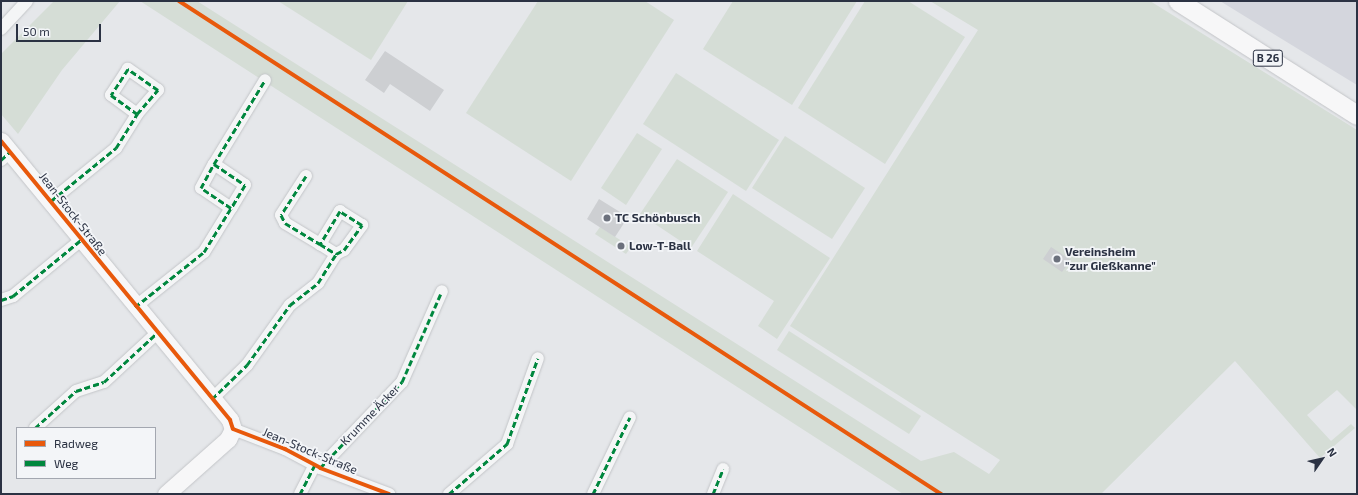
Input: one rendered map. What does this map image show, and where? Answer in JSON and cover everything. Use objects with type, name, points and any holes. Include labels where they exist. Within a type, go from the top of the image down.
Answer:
[{"type":"main road","name":"B 26","points":[[1178,1],[1357,115]]},
{"type":"street","points":[[1,29],[27,1]]},
{"type":"street","points":[[231,208],[201,188],[265,80]]},
{"type":"street","points":[[51,201],[116,148],[137,114]]},
{"type":"street","name":"Jean-Stock-Straße","points":[[4,151],[51,201],[135,307],[212,399],[233,429],[285,449],[317,466],[389,494]]},
{"type":"street","points":[[135,307],[204,252],[245,185],[214,164]]},
{"type":"street","points":[[306,176],[281,215],[285,222],[336,254]]},
{"type":"street","points":[[212,399],[247,365],[290,305],[318,282],[336,254],[344,250],[362,225],[340,211],[320,244]]},
{"type":"street","points":[[1,300],[13,296],[81,240]]},
{"type":"street","name":"Krumme Äcker","points":[[300,494],[317,466],[402,382],[442,291]]},
{"type":"street","points":[[39,426],[76,391],[104,382],[157,333]]},
{"type":"street","points":[[449,494],[507,444],[538,358]]},
{"type":"street","points":[[592,494],[630,417]]},
{"type":"street","points":[[166,494],[228,439],[233,429]]},
{"type":"street","points":[[713,494],[723,469]]},
{"type":"shaded area","points":[[54,1],[120,1],[62,70],[18,134],[1,114],[1,54]]},
{"type":"shaded area","points":[[140,1],[197,1],[921,461],[954,452],[989,474],[1000,460],[790,326],[978,30],[930,1],[1150,1],[1357,130],[1357,410],[1337,390],[1307,415],[1331,441],[1351,424],[1355,428],[1320,458],[1235,361],[1101,494],[903,494]]},
{"type":"shaded area","points":[[278,1],[408,1],[371,60]]},
{"type":"shaded area","points":[[538,1],[645,1],[674,20],[571,181],[466,113]]},
{"type":"shaded area","points":[[733,1],[857,1],[792,105],[703,49]]},
{"type":"shaded area","points":[[865,1],[908,1],[965,37],[885,164],[798,108]]},
{"type":"shaded area","points":[[1220,1],[1357,1],[1357,85],[1259,25]]},
{"type":"shaded area","points":[[676,73],[779,140],[746,191],[643,124]]},
{"type":"shaded area","points":[[637,133],[662,149],[626,205],[601,188]]},
{"type":"shaded area","points":[[785,136],[865,188],[832,239],[752,188]]},
{"type":"shaded area","points":[[677,159],[728,192],[691,248],[640,214]]},
{"type":"shaded area","points":[[733,194],[830,258],[777,339],[758,326],[774,301],[697,251]]},
{"type":"shaded area","points":[[600,227],[631,247],[626,254],[595,234]]},
{"type":"shaded area","points":[[789,331],[921,416],[909,434],[777,350]]},
{"type":"building","points":[[385,51],[444,90],[430,111],[390,84],[384,93],[365,80]]},
{"type":"building","name":"TC Schönbusch","points":[[599,199],[628,217],[615,237],[587,219]]},
{"type":"building","name":"Vereinsheim \"zur Gießkanne\"","points":[[1051,247],[1071,260],[1062,272],[1043,259]]},
{"type":"marked path","points":[[51,201],[116,148],[137,114],[158,90],[128,69],[111,95],[137,114]]},
{"type":"marked path","points":[[214,164],[245,185],[231,208],[201,188],[214,164],[265,80]]},
{"type":"marked path","points":[[1,160],[10,152]]},
{"type":"marked path","points":[[306,176],[281,215],[285,223],[320,244]]},
{"type":"marked path","points":[[135,307],[204,252],[231,208]]},
{"type":"marked path","points":[[212,399],[247,365],[290,305],[318,283],[336,254],[344,250],[362,225],[340,211],[320,244],[336,254]]},
{"type":"marked path","points":[[1,300],[13,296],[81,240]]},
{"type":"marked path","points":[[320,468],[402,382],[442,291]]},
{"type":"marked path","points":[[36,427],[76,391],[104,382],[157,333]]},
{"type":"marked path","points":[[449,494],[507,444],[538,358]]},
{"type":"marked path","points":[[593,494],[630,417]]},
{"type":"marked path","points":[[300,494],[315,465]]},
{"type":"marked path","points":[[713,494],[723,469]]},
{"type":"cycle path","points":[[179,1],[941,494]]},
{"type":"cycle path","points":[[1,141],[230,420],[233,429],[285,449],[320,468],[389,494]]},
{"type":"place","name":"TC Schönbusch","points":[[607,218]]},
{"type":"place","name":"Low-T-Ball","points":[[621,246]]},
{"type":"place","name":"Vereinsheim \"zur Gießkanne\"","points":[[1057,259]]}]
